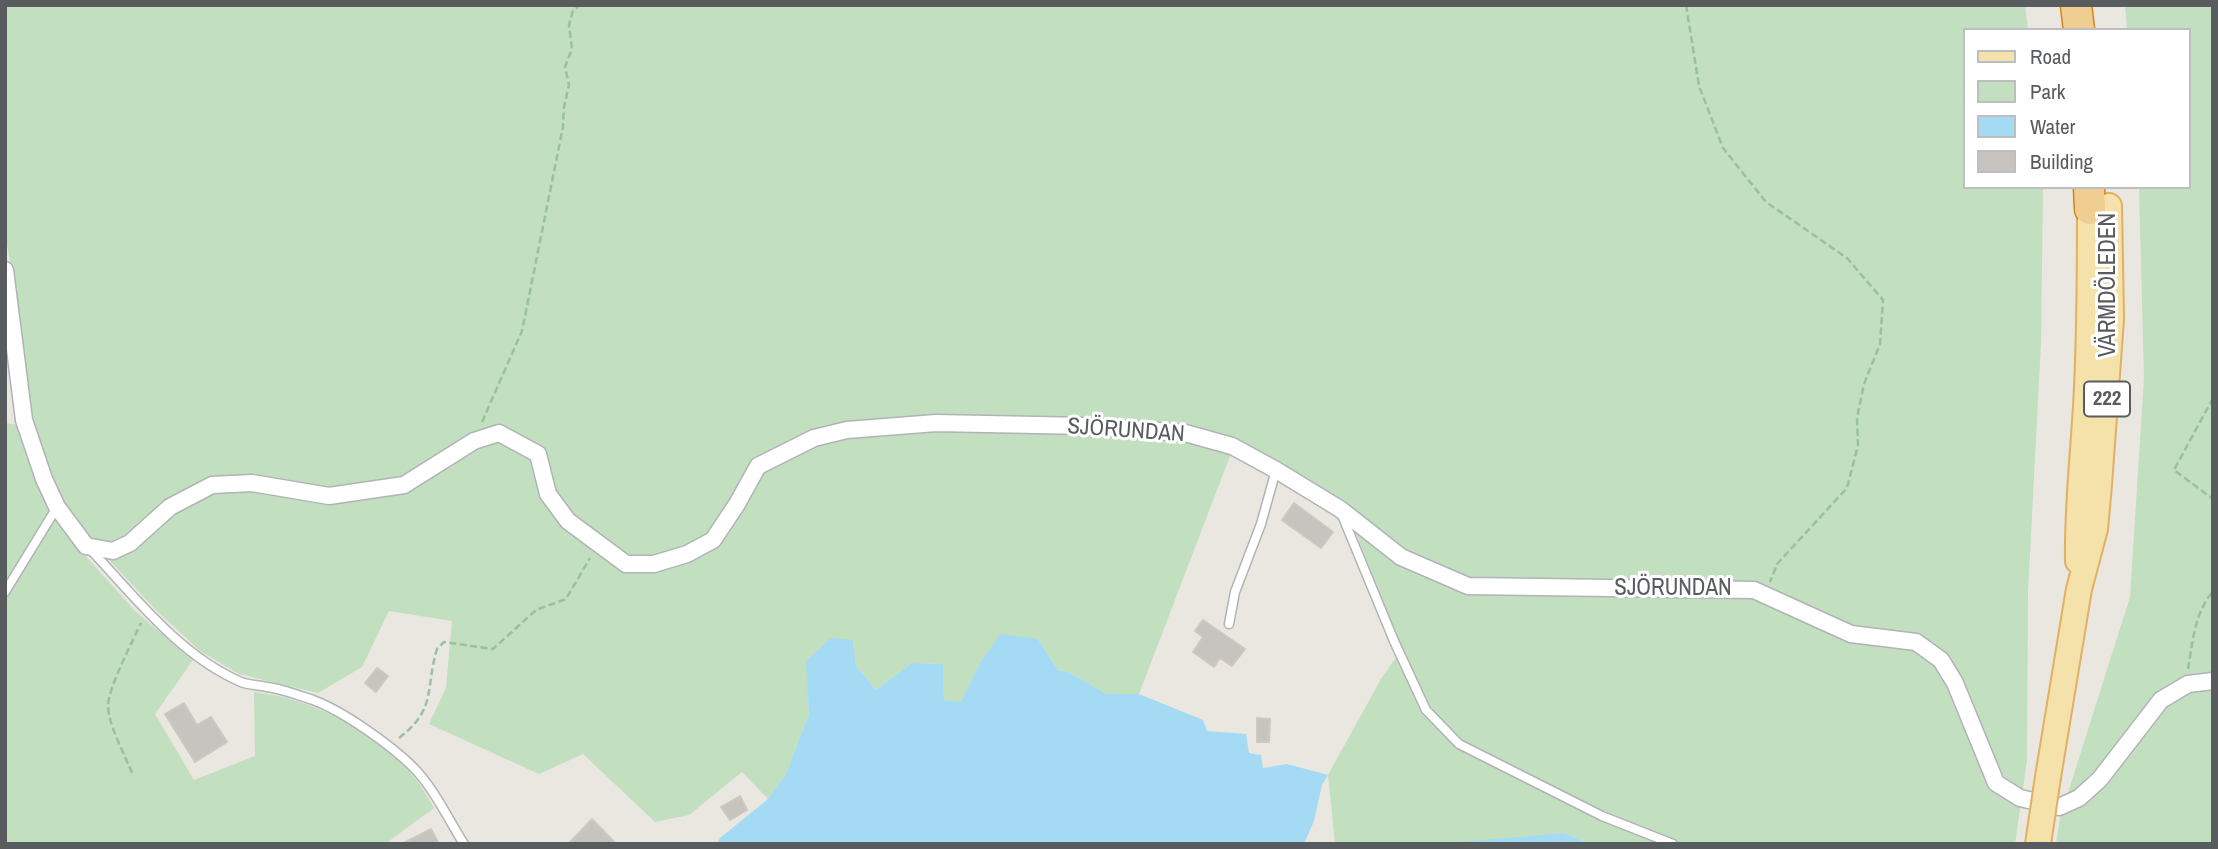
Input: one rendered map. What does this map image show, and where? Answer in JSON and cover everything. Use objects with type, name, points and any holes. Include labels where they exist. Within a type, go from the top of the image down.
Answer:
[{"type":"highway","points":[[2076,5],[2078,28]]},
{"type":"highway","points":[[2095,5],[2098,28]]},
{"type":"main road","name":"VÄRMDÖLEDEN","points":[[2038,844],[2078,589],[2077,526],[2099,197]]},
{"type":"street","points":[[5,270],[24,420],[44,479],[57,507],[86,545]]},
{"type":"street","name":"SJÖRUNDAN","points":[[86,545],[113,551],[130,543],[170,507],[212,485],[252,483],[329,496],[404,485],[474,441],[499,433],[538,454],[548,494],[568,521],[626,564],[654,564],[687,554],[713,540],[758,466],[814,438],[847,430],[936,423],[1086,426],[1185,433],[1232,446],[1340,509],[1401,556],[1468,586],[1754,590],[1851,634],[1916,642],[1941,660],[1955,682],[1996,783],[2020,798],[2059,807],[2079,798],[2100,779],[2161,700],[2188,684],[2213,681]]},
{"type":"lane","points":[[1229,624],[1236,592],[1261,524],[1276,470]]},
{"type":"lane","points":[[5,592],[57,507]]},
{"type":"lane","points":[[1340,509],[1426,710],[1460,744],[1602,816],[1673,844]]},
{"type":"lane","points":[[86,545],[148,611],[196,656],[242,683],[270,687],[315,700],[344,716],[388,747],[415,769],[440,803],[464,844]]},
{"type":"path","points":[[474,441],[522,331],[563,127],[569,85],[565,67],[572,49],[569,25],[573,11],[580,5]]},
{"type":"path","points":[[1686,5],[1699,86],[1723,148],[1766,202],[1847,258],[1884,300],[1880,344],[1864,384],[1857,418],[1858,445],[1847,488],[1777,564],[1766,595]]},
{"type":"path","points":[[2213,398],[2174,470],[2213,499]]},
{"type":"path","points":[[388,747],[418,722],[428,705],[437,649],[444,642],[493,649],[536,610],[566,599],[600,543]]},
{"type":"path","points":[[2184,686],[2195,623],[2204,602],[2213,591]]},
{"type":"path","points":[[132,773],[108,705],[131,643],[148,611]]},
{"type":"green space","points":[[5,5],[2025,5],[2028,28],[1962,28],[1962,189],[2043,189],[2041,343],[2028,592],[2027,760],[2015,844],[1591,844],[1564,833],[1480,844],[1335,844],[1328,775],[1381,679],[1401,650],[1347,509],[1235,443],[1139,694],[1107,694],[1068,672],[1058,670],[1038,639],[979,665],[961,703],[944,701],[943,664],[912,663],[876,690],[856,666],[853,641],[807,661],[809,714],[786,774],[768,799],[742,772],[689,815],[655,822],[583,754],[539,774],[429,724],[446,688],[452,621],[389,611],[362,667],[318,693],[239,674],[199,650],[154,608],[86,535],[56,497],[31,414],[20,315],[5,234]]},
{"type":"green space","points":[[2125,5],[2213,5],[2213,844],[2056,844],[2060,818],[2130,597],[2144,378],[2139,189],[2190,189],[2190,28],[2127,28]]},
{"type":"green space","points":[[5,423],[19,425],[50,506],[68,536],[135,611],[193,660],[155,714],[194,780],[255,756],[254,692],[297,701],[359,730],[410,772],[434,808],[385,844],[5,844]]},
{"type":"water","points":[[1000,634],[1038,639],[1058,670],[1068,672],[1107,694],[1139,694],[1203,720],[1207,731],[1246,734],[1249,753],[1261,755],[1263,768],[1287,764],[1328,775],[1322,785],[1314,821],[1304,844],[717,844],[720,838],[768,799],[786,774],[809,714],[806,661],[831,638],[853,640],[856,666],[876,690],[912,663],[943,664],[944,700],[961,702],[979,665]]},
{"type":"water","points":[[1564,833],[1591,844],[1456,844],[1460,842]]},
{"type":"building","points":[[1294,503],[1333,532],[1321,548],[1282,520]]},
{"type":"building","points":[[1203,620],[1245,649],[1232,666],[1220,658],[1214,667],[1193,652],[1203,637],[1195,631]]},
{"type":"building","points":[[377,668],[388,676],[376,692],[365,683]]},
{"type":"building","points":[[184,703],[197,725],[211,717],[227,742],[195,762],[165,714]]},
{"type":"building","points":[[1257,718],[1270,719],[1269,742],[1257,742]]},
{"type":"building","points":[[740,796],[747,810],[730,820],[721,807]]},
{"type":"building","points":[[592,819],[616,844],[568,844],[579,833]]},
{"type":"building","points":[[431,829],[439,844],[402,844]]}]
